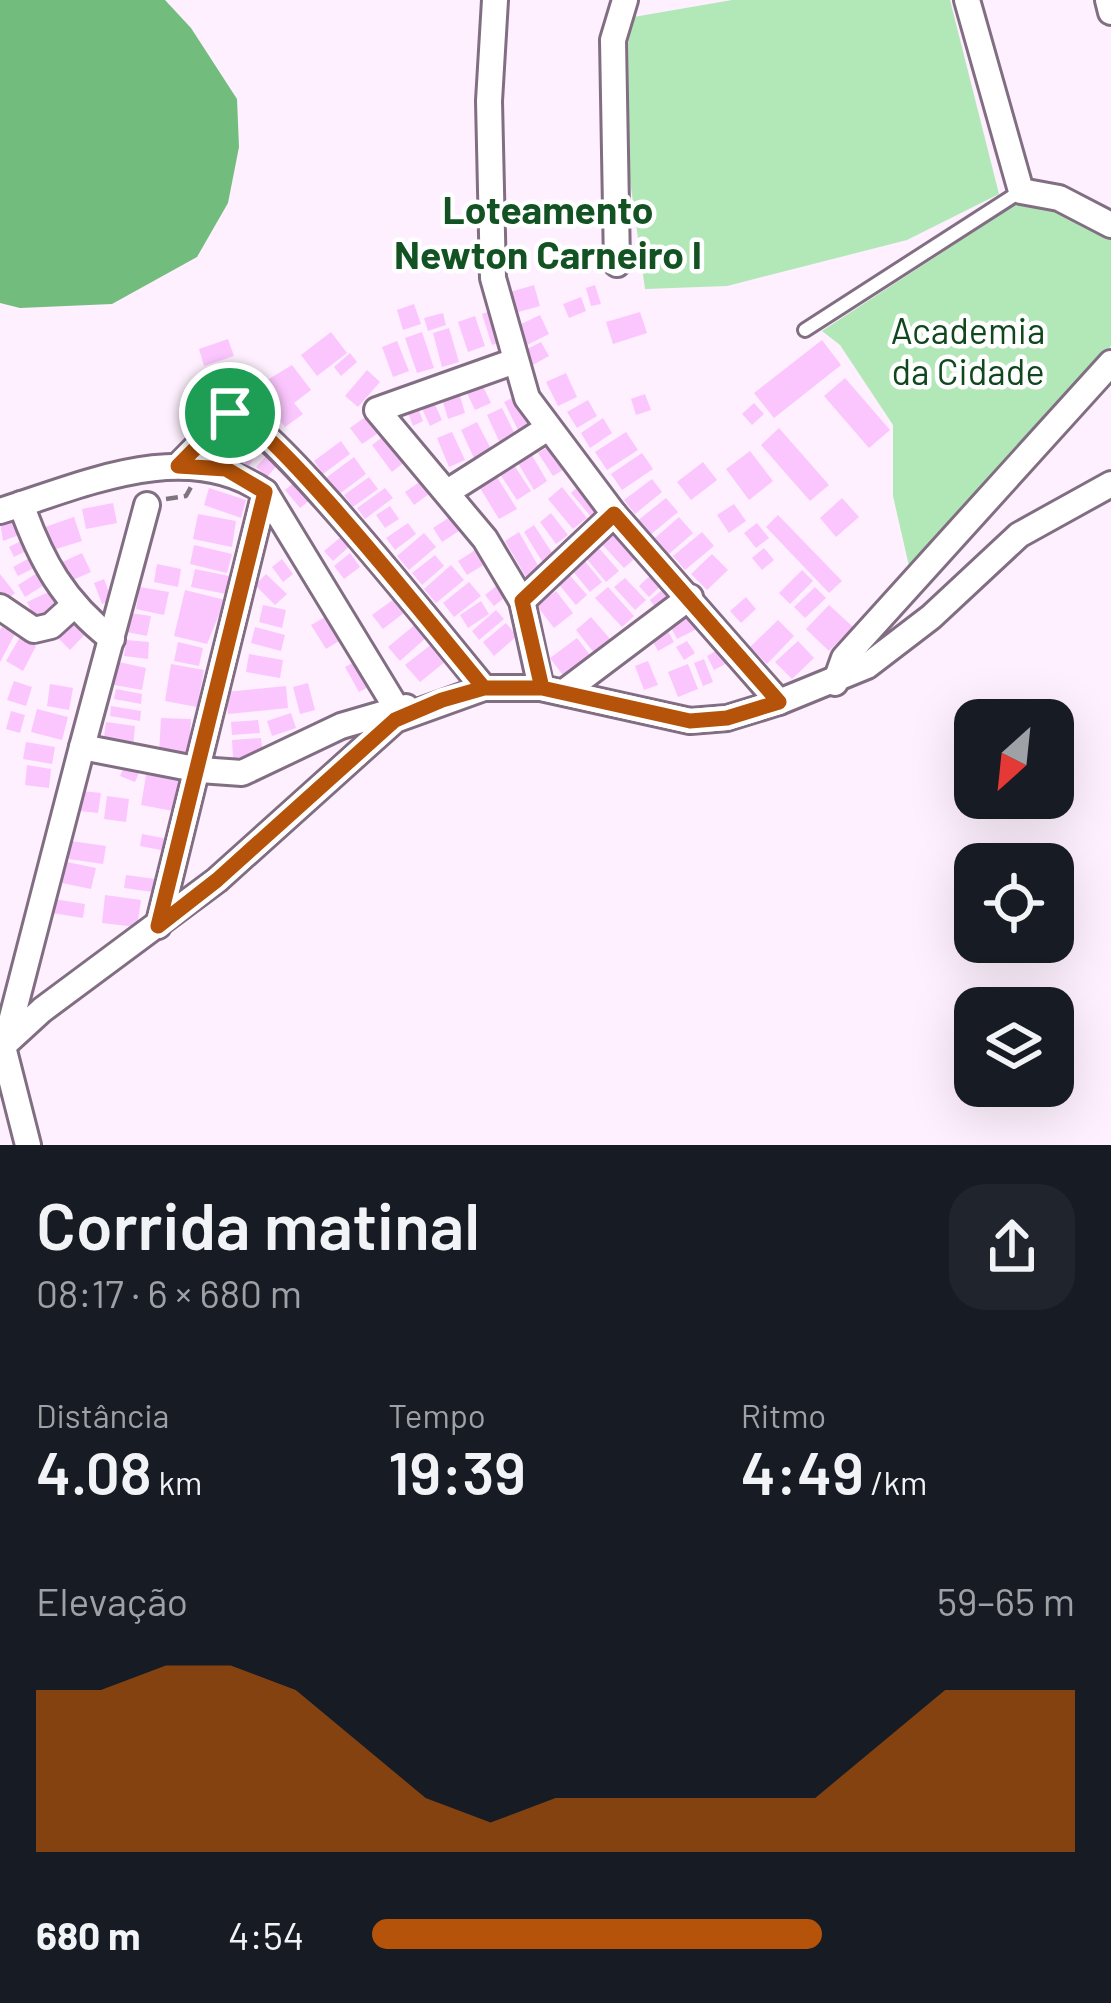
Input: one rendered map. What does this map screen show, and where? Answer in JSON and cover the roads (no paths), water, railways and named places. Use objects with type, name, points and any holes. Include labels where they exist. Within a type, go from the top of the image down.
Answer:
[{"type":"street","points":[[495,0],[491,250],[512,362],[527,398],[614,514],[779,702]]},
{"type":"street","points":[[617,264],[613,40],[625,0]]},
{"type":"street","points":[[967,0],[1021,191],[1059,198],[1111,225]]},
{"type":"street","points":[[1108,0],[1111,12]]},
{"type":"street","points":[[512,362],[377,410],[449,491],[522,601],[553,690]]},
{"type":"street","points":[[835,683],[844,658],[1111,363]]},
{"type":"street","points":[[178,466],[230,413],[249,418],[298,467],[484,688]]},
{"type":"street","points":[[449,491],[548,428]]},
{"type":"street","points":[[112,640],[73,606],[11,507],[155,466],[226,469],[265,492],[396,715]]},
{"type":"street","points":[[82,747],[200,770],[242,772],[341,726],[484,688],[553,690],[690,721],[727,718],[835,683],[867,666],[931,617],[1019,536],[1111,484]]},
{"type":"street","points":[[158,926],[265,492]]},
{"type":"street","points":[[28,1145],[3,1039],[147,505]]},
{"type":"street","points":[[522,601],[614,514]]},
{"type":"street","points":[[907,586],[984,568]]},
{"type":"street","points":[[553,690],[691,597]]},
{"type":"street","points":[[0,607],[34,630],[51,626],[73,606]]},
{"type":"street","points":[[3,1039],[251,851],[396,715]]},
{"type":"lane","points":[[805,330],[1021,191]]},
{"type":"district","name":"Loteamento Newton Carneiro I","points":[[548,232]]},
{"type":"park label","name":"Academia da Cidade","points":[[968,352]]}]
